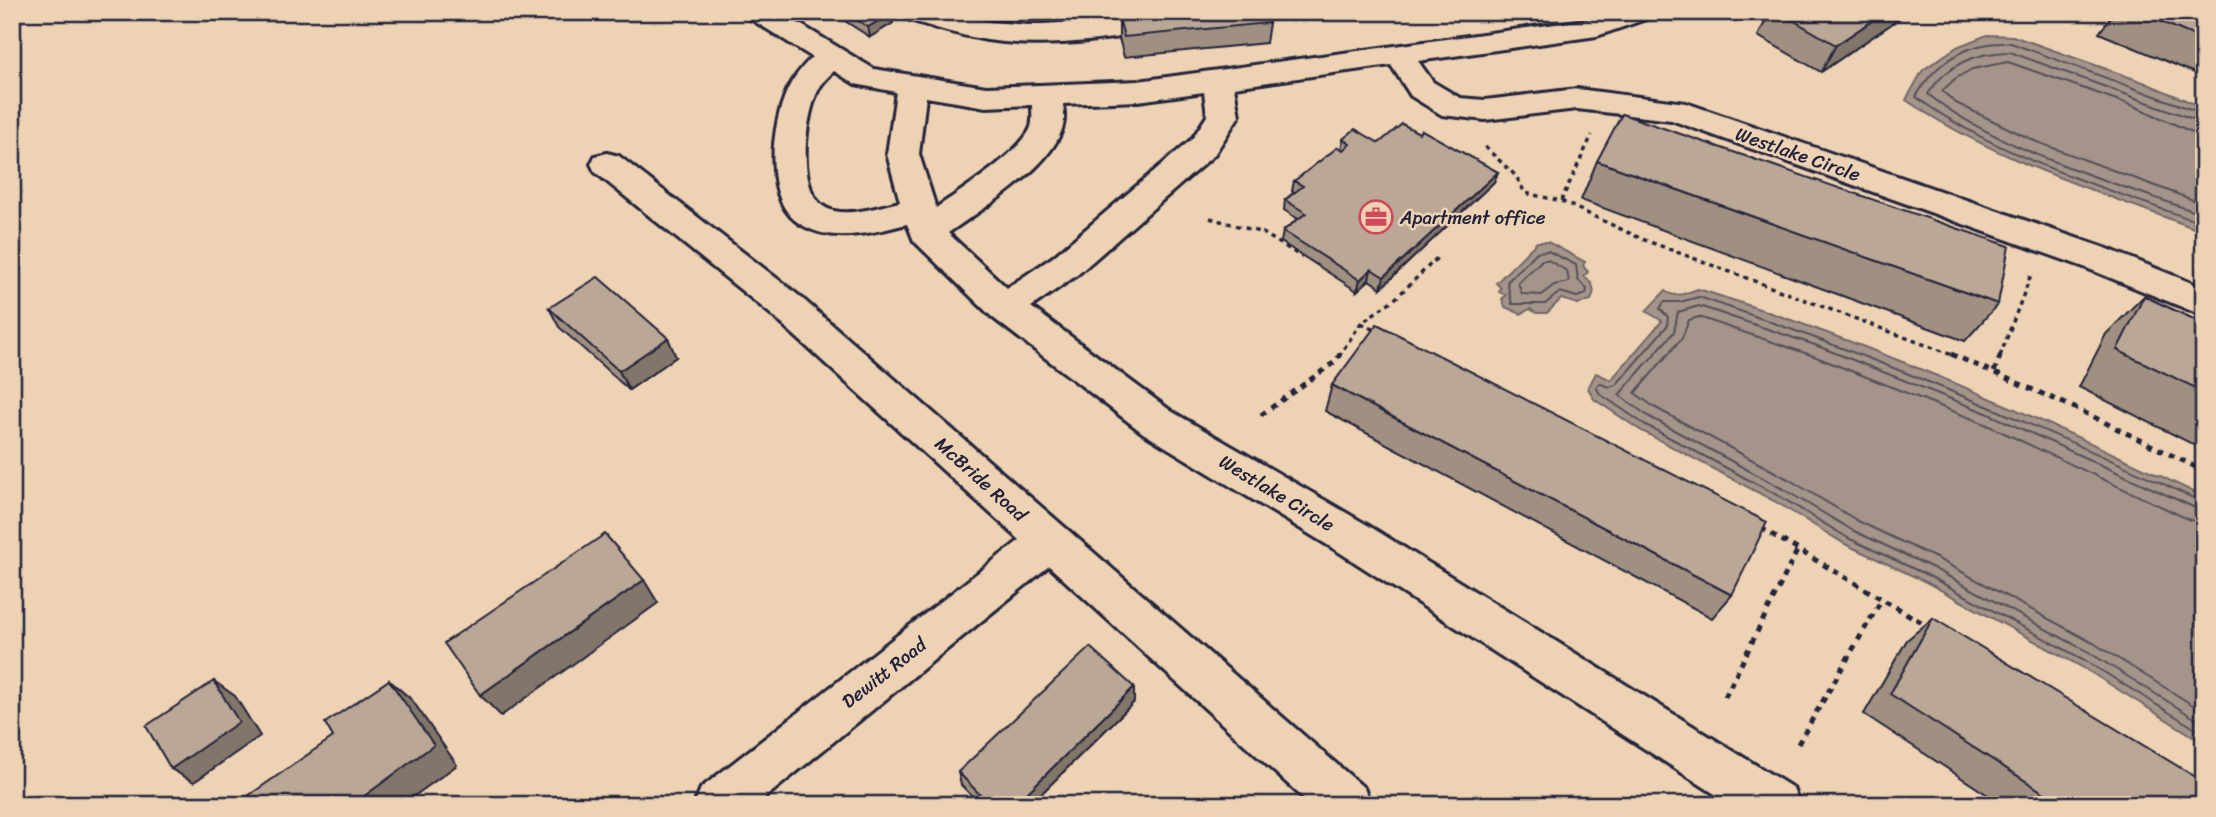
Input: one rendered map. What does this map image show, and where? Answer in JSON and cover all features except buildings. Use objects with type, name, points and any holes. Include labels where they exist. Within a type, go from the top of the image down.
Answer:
[{"type":"street","points":[[759,12],[866,78],[986,97],[1222,12]]},
{"type":"street","points":[[914,12],[927,18],[1000,34],[1035,36],[1061,69],[1138,90],[1597,27],[1639,12]]},
{"type":"street","name":"Westlake Circle","points":[[1399,55],[1422,89],[1453,108],[1485,110],[1577,99],[1675,110],[2096,258],[2204,303]]},
{"type":"street","points":[[831,56],[803,88],[794,114],[791,187],[798,206],[814,217],[834,223],[923,220],[1003,175],[1037,146],[1047,128],[1061,69]]},
{"type":"street","points":[[1005,307],[1065,265],[1203,148],[1223,116],[1217,80]]},
{"type":"street","name":"Westlake Circle","points":[[912,86],[903,154],[923,220],[1005,307],[1157,422],[1389,561],[1776,805]]},
{"type":"street","name":"McBride Road","points":[[607,164],[785,305],[1347,805]]},
{"type":"street","name":"Dewitt Road","points":[[718,805],[1050,541]]},
{"type":"path","points":[[1561,201],[1592,135]]},
{"type":"path","points":[[1485,147],[1516,176],[1525,193],[1561,201],[1643,239],[1833,312],[1862,319],[1994,372],[2080,409],[2204,471]]},
{"type":"path","points":[[1210,218],[1263,233],[1302,257]]},
{"type":"path","points":[[1261,415],[1336,361],[1362,323],[1397,297],[1439,256]]},
{"type":"path","points":[[1994,372],[2032,272]]},
{"type":"path","points":[[1362,323],[1384,334]]},
{"type":"path","points":[[1753,524],[1930,627]]},
{"type":"path","points":[[1724,697],[1798,549]]},
{"type":"path","points":[[1798,744],[1882,599]]},
{"type":"water","points":[[1987,35],[2013,36],[2143,82],[2204,108],[2204,232],[2013,158],[1941,122],[1906,100],[1923,70],[1957,47]]},
{"type":"water","points":[[1537,242],[1548,242],[1585,262],[1583,266],[1588,272],[1584,276],[1594,289],[1591,300],[1578,304],[1561,299],[1547,313],[1536,313],[1530,309],[1521,314],[1505,307],[1502,299],[1506,295],[1499,292],[1501,288],[1496,283]]},
{"type":"water","points":[[1698,289],[1827,333],[1955,383],[2204,497],[2204,743],[2082,667],[1926,582],[1845,544],[1776,502],[1640,430],[1594,399],[1588,388],[1596,373],[1611,380],[1662,321],[1646,311],[1665,291],[1677,295]]},
{"type":"place","name":"Apartment office","points":[[1376,217]]}]
